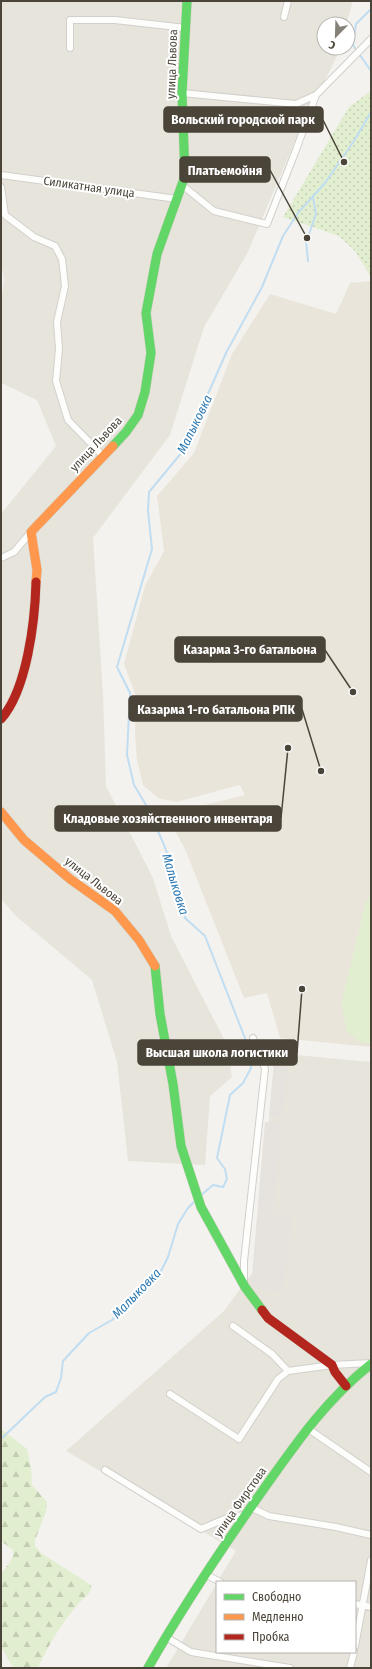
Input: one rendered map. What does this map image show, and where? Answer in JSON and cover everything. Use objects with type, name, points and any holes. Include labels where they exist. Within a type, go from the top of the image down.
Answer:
[{"type":"street","name":"улица Львова","points":[[31,532],[126,432],[138,415],[145,392],[151,353],[146,313],[157,254],[185,176],[182,93],[187,1]]},
{"type":"street","points":[[284,17],[288,1]]},
{"type":"street","points":[[70,48],[70,20],[115,20],[186,28]]},
{"type":"street","points":[[182,93],[296,104],[316,94],[352,60],[371,39]]},
{"type":"street","points":[[182,185],[214,211],[267,224],[316,94]]},
{"type":"street","name":"Силикатная улица","points":[[1,176],[177,200]]},
{"type":"street","points":[[1,187],[5,215],[34,237],[55,246],[62,258],[65,286],[57,322],[59,350],[56,381],[68,420],[102,456]]},
{"type":"street","points":[[1,558],[14,552],[31,532]]},
{"type":"street","points":[[1,719],[9,710],[19,689],[35,617],[37,570],[31,532]]},
{"type":"street","name":"улица Львова","points":[[1,812],[24,840],[70,879],[114,911],[139,940],[155,966],[160,1014],[173,1084],[182,1146],[201,1207],[245,1287],[268,1318],[332,1365]]},
{"type":"street","points":[[245,1287],[244,1261],[265,1069],[253,1038]]},
{"type":"street","points":[[233,1326],[272,1354],[288,1371]]},
{"type":"street","points":[[170,1394],[239,1438],[278,1378],[288,1371],[332,1365],[371,1363]]},
{"type":"street","name":"улица Фирстова","points":[[148,1668],[205,1574],[247,1511],[307,1428],[346,1386],[371,1363]]},
{"type":"street","points":[[332,1365],[335,1372],[346,1386]]},
{"type":"street","points":[[307,1428],[371,1472]]},
{"type":"street","points":[[105,1470],[201,1529],[247,1511],[336,1527],[371,1535]]},
{"type":"street","points":[[356,1642],[364,1606],[371,1560]]},
{"type":"street","points":[[205,1574],[218,1581]]},
{"type":"street","points":[[356,1604],[371,1607]]},
{"type":"street","points":[[166,1637],[191,1652],[290,1668]]},
{"type":"street","points":[[350,1668],[354,1653]]},
{"type":"shaded area","points":[[1,1],[353,1],[348,16],[316,16],[316,56],[337,56],[298,134],[247,254],[204,327],[170,435],[93,538],[103,693],[106,786],[153,878],[171,936],[227,1045],[232,1077],[210,1096],[205,1165],[128,1161],[117,1062],[92,980],[16,916],[1,899],[1,514],[56,446],[37,400],[1,383],[1,305],[4,279],[1,262]]},
{"type":"shaded area","points":[[371,281],[371,1047],[280,1038],[267,993],[244,998],[185,849],[172,825],[185,810],[245,795],[240,785],[176,802],[158,798],[143,785],[137,760],[135,732],[136,696],[124,664],[145,586],[164,551],[157,496],[194,453],[232,354],[270,294],[336,314],[350,283]]},
{"type":"shaded area","points":[[275,1053],[371,1062],[371,1668],[166,1668],[216,1585],[216,1653],[356,1653],[356,1581],[218,1581],[236,1551],[66,1451],[223,1312],[256,1268]]},
{"type":"shaded area","points":[[275,1053],[289,1054],[283,1117],[269,1116]]},
{"type":"shaded area","points":[[265,1122],[282,1122],[273,1216],[293,1217],[282,1292],[251,1287]]},
{"type":"green space","points":[[371,91],[371,277],[355,251],[339,236],[283,217],[349,107]]},
{"type":"green space","points":[[371,895],[371,1044],[360,1042],[347,1031],[341,1004],[366,902]]},
{"type":"green space","points":[[1,1430],[27,1449],[31,1467],[32,1485],[47,1502],[46,1512],[35,1540],[35,1546],[41,1553],[91,1585],[91,1590],[89,1593],[72,1611],[56,1634],[38,1668],[13,1668],[1,1646],[1,1574],[13,1556],[13,1550],[1,1541]]},
{"type":"waterway","name":"Малыковка","points":[[371,9],[356,24],[353,45],[371,71]]},
{"type":"waterway","name":"Малыковка","points":[[200,1196],[213,1185],[223,1187],[227,1179],[225,1169],[217,1158],[230,1095],[243,1083],[251,1068],[250,1051],[205,936],[185,918],[180,887],[164,845],[149,810],[134,785],[127,755],[130,693],[117,667],[152,549],[148,511],[149,492],[183,451],[226,353],[262,287],[283,236],[298,213],[325,183],[354,141],[371,112]]},
{"type":"waterway","points":[[309,234],[316,214],[313,197]]},
{"type":"waterway","points":[[306,241],[308,261]]},
{"type":"waterway","name":"Малыковка","points":[[1,1439],[45,1397],[56,1392],[61,1378],[63,1361],[89,1333],[112,1320],[161,1271],[168,1257],[178,1224],[188,1208],[196,1200]]},
{"type":"traffic: fast","points":[[113,446],[126,432],[138,415],[145,392],[151,353],[146,313],[157,254],[185,176],[182,93],[187,1]]},
{"type":"traffic: fast","points":[[155,966],[160,1014],[173,1084],[181,1146],[201,1207],[245,1287],[262,1310]]},
{"type":"traffic: fast","points":[[148,1668],[203,1578],[288,1455],[326,1407],[371,1364]]},
{"type":"traffic: slow","points":[[36,582],[37,570],[31,532],[113,446]]},
{"type":"traffic: slow","points":[[1,812],[24,840],[70,879],[115,911],[139,940],[155,966]]},
{"type":"traffic: jam","points":[[1,719],[10,706],[17,691],[28,654],[34,616],[36,582]]},
{"type":"traffic: jam","points":[[262,1310],[268,1318],[332,1365],[335,1372],[346,1386]]},
{"type":"place","name":"Вольский городской парк","points":[[344,162]]},
{"type":"place","name":"Платьемойня","points":[[307,238]]},
{"type":"place","name":"Казарма 3-го батальона","points":[[353,692]]},
{"type":"place","name":"Кладовые хозяйственного инвентаря","points":[[288,748]]},
{"type":"place","name":"Казарма 1-го батальона РПК","points":[[321,771]]},
{"type":"place","name":"Высшая школа логистики","points":[[302,989]]}]
